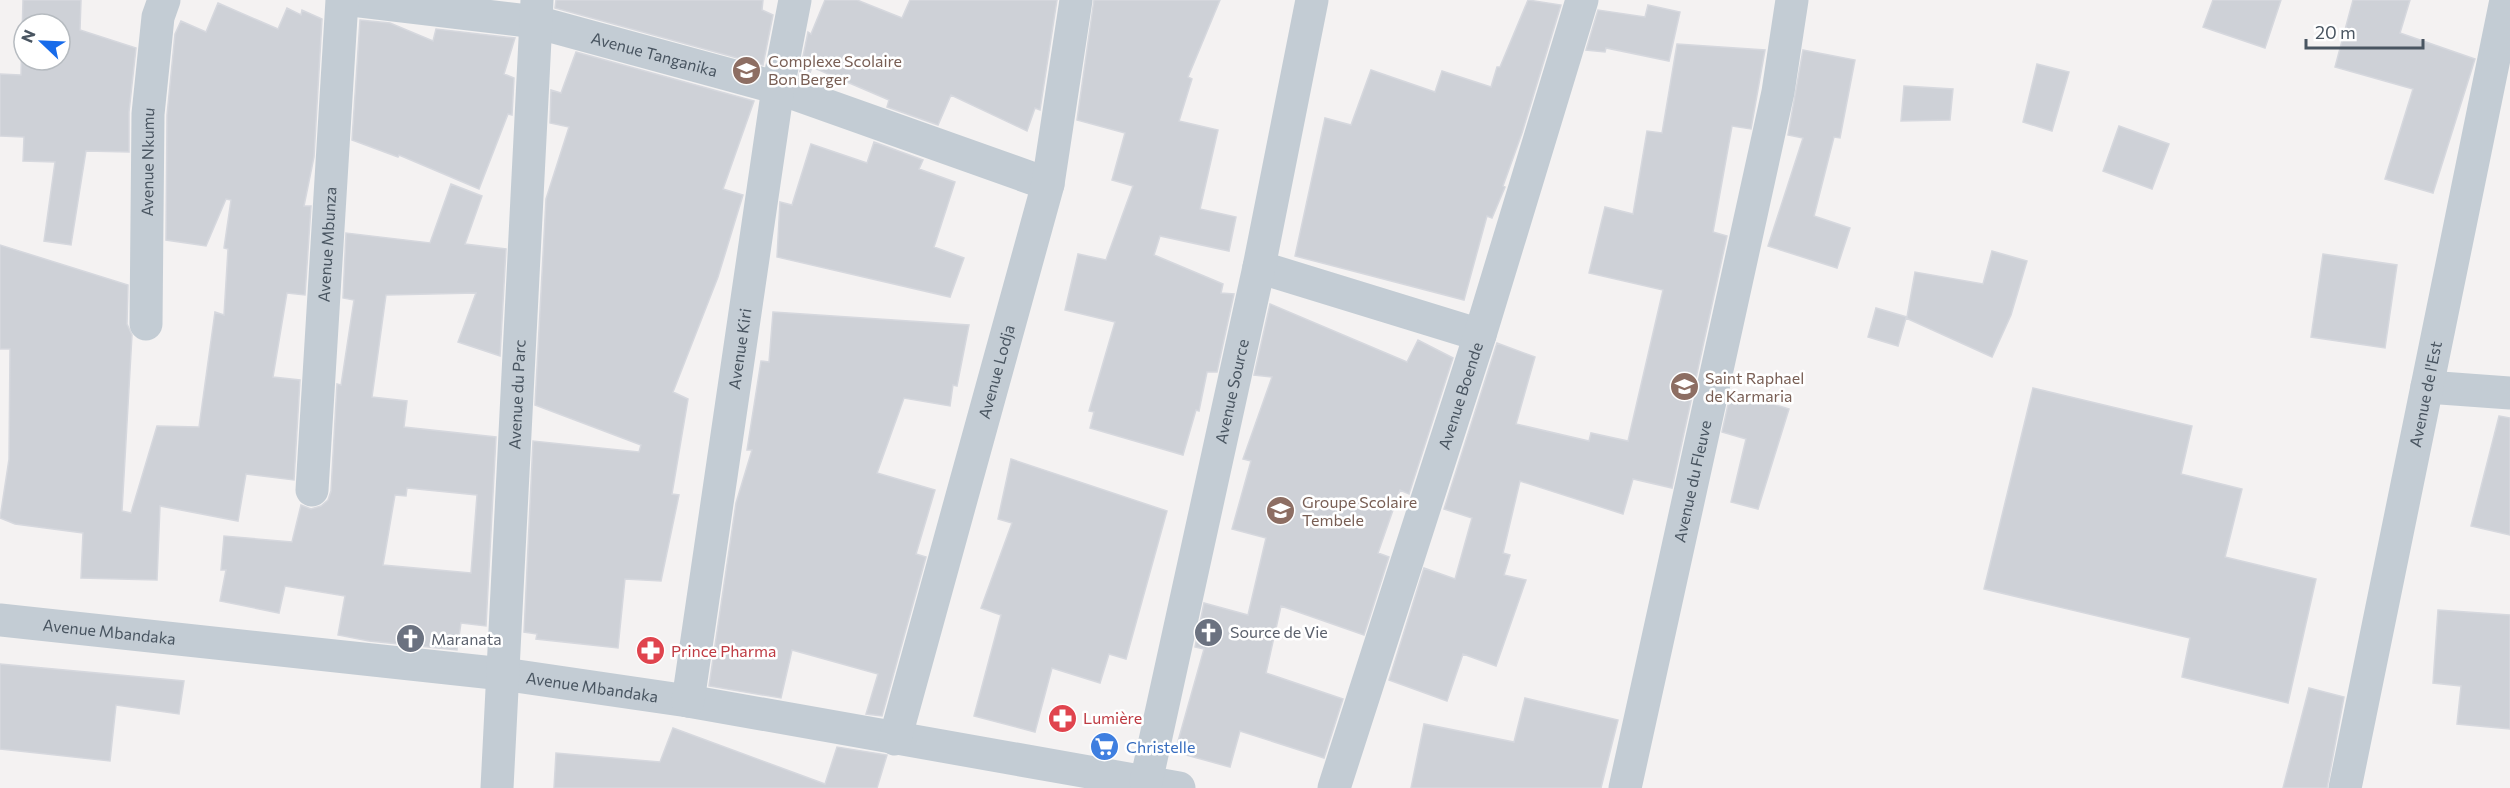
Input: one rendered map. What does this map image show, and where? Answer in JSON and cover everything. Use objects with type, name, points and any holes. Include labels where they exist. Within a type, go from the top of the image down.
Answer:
[{"type":"street","name":"Avenue Nkumu","points":[[146,324],[148,114],[158,17],[164,0]]},
{"type":"street","name":"Avenue Mbunza","points":[[312,490],[342,0]]},
{"type":"street","name":"Avenue Tanganika","points":[[351,0],[536,11],[778,88],[1048,184]]},
{"type":"street","name":"Avenue Kiri","points":[[688,701],[778,88],[795,0]]},
{"type":"street","name":"Avenue Lodja","points":[[895,739],[1048,184],[1076,0]]},
{"type":"street","name":"Avenue Source","points":[[1146,782],[1259,267],[1312,0]]},
{"type":"street","name":"Avenue Boende","points":[[1334,788],[1480,335],[1582,0]]},
{"type":"street","name":"Avenue du Fleuve","points":[[1625,788],[1778,92],[1792,0]]},
{"type":"street","name":"Avenue de l'Est","points":[[2345,788],[2506,0]]},
{"type":"street","name":"Avenue du Parc","points":[[497,788],[536,11]]},
{"type":"street","points":[[1259,267],[1480,335]]},
{"type":"street","points":[[2427,387],[2510,393]]},
{"type":"street","name":"Avenue Mbandaka","points":[[0,620],[503,674],[688,701],[1179,788]]},
{"type":"building","points":[[23,0],[81,0],[80,30],[136,48],[129,112],[129,152],[86,151],[71,245],[44,241],[55,162],[23,161],[24,137],[0,136],[0,74],[72,72],[72,12],[23,12]]},
{"type":"building","points":[[556,0],[763,0],[762,10],[773,15],[763,65],[555,8]]},
{"type":"building","points":[[825,0],[857,0],[902,18],[910,0],[1057,0],[1040,110],[1035,108],[1027,131],[951,95],[938,125],[887,107],[889,100],[812,67],[808,79],[799,76],[808,32],[811,34]]},
{"type":"building","points":[[1094,0],[1220,0],[1188,77],[1192,79],[1179,121],[1218,130],[1200,209],[1236,217],[1229,251],[1160,236],[1154,255],[1223,284],[1221,293],[1234,294],[1217,372],[1207,372],[1199,411],[1196,410],[1183,455],[1090,428],[1094,412],[1089,411],[1115,322],[1065,310],[1078,254],[1106,260],[1133,186],[1112,180],[1125,133],[1077,120]]},
{"type":"building","points":[[1528,0],[1561,5],[1522,133],[1503,186],[1505,187],[1492,218],[1487,216],[1464,300],[1295,256],[1325,118],[1351,125],[1371,70],[1435,92],[1442,71],[1491,87],[1497,67],[1500,67]]},
{"type":"building","points":[[2213,0],[2281,0],[2265,48],[2203,27]]},
{"type":"building","points":[[2353,0],[2410,0],[2400,33],[2475,59],[2433,193],[2385,179],[2413,89],[2335,67]]},
{"type":"building","points":[[218,3],[278,29],[287,8],[301,15],[302,10],[322,19],[314,157],[304,206],[311,206],[305,295],[287,293],[273,377],[300,380],[294,480],[246,474],[238,521],[160,506],[157,580],[81,578],[83,533],[15,524],[0,518],[9,459],[10,349],[0,349],[0,245],[128,285],[127,324],[132,335],[122,511],[131,513],[157,426],[199,427],[215,312],[224,315],[228,249],[224,248],[231,200],[226,199],[206,246],[166,240],[167,115],[175,34],[181,21],[206,32]]},
{"type":"building","points":[[1648,5],[1680,12],[1669,61],[1606,48],[1605,52],[1586,50],[1598,10],[1645,17]]},
{"type":"building","points":[[360,20],[390,23],[433,41],[436,29],[515,38],[504,74],[514,78],[512,115],[508,114],[479,189],[399,155],[398,157],[352,140]]},
{"type":"building","points":[[1677,44],[1765,50],[1751,129],[1732,126],[1713,232],[1727,236],[1672,488],[1633,479],[1623,514],[1520,481],[1503,553],[1510,555],[1504,575],[1526,580],[1496,666],[1463,654],[1447,701],[1389,680],[1424,568],[1455,579],[1472,518],[1444,509],[1497,343],[1535,357],[1516,424],[1589,441],[1591,433],[1628,441],[1663,290],[1589,273],[1605,207],[1633,214],[1647,131],[1662,133]]},
{"type":"building","points":[[1803,50],[1855,60],[1840,138],[1834,137],[1814,216],[1850,228],[1837,268],[1768,246],[1803,138],[1788,135]]},
{"type":"building","points":[[576,52],[754,101],[723,189],[743,195],[718,277],[673,392],[688,399],[672,494],[679,495],[661,581],[625,579],[618,648],[536,639],[537,634],[524,632],[533,441],[639,452],[641,445],[535,405],[546,199],[569,127],[550,123],[551,90],[561,93]]},
{"type":"building","points":[[2037,64],[2069,72],[2052,131],[2023,122]]},
{"type":"building","points":[[1904,86],[1953,89],[1950,120],[1901,121]]},
{"type":"building","points":[[2119,126],[2169,144],[2152,189],[2103,171]]},
{"type":"building","points":[[874,142],[923,160],[919,169],[955,182],[934,247],[964,258],[950,297],[777,257],[780,202],[792,205],[811,144],[867,163]]},
{"type":"building","points":[[451,184],[482,196],[465,244],[506,249],[500,356],[458,342],[476,293],[386,295],[372,397],[407,401],[404,427],[496,437],[486,626],[461,623],[457,650],[369,641],[338,635],[345,596],[285,586],[279,613],[220,601],[226,570],[221,570],[224,536],[292,542],[301,505],[311,509],[321,506],[328,500],[331,491],[337,384],[341,385],[354,300],[343,298],[346,233],[430,243]],"holes":[[[407,488],[477,495],[471,573],[383,565],[395,495],[406,496]]]},
{"type":"building","points":[[1992,251],[2027,261],[2011,315],[1992,357],[1906,318],[1898,346],[1868,337],[1876,308],[1907,317],[1915,272],[1983,284]]},
{"type":"building","points":[[2323,254],[2397,265],[2385,348],[2311,337]]},
{"type":"building","points":[[1270,304],[1407,362],[1418,340],[1453,358],[1409,494],[1400,490],[1378,553],[1389,557],[1364,635],[1281,606],[1266,673],[1343,699],[1324,758],[1240,731],[1230,767],[1175,752],[1204,649],[1195,647],[1204,603],[1248,615],[1266,538],[1232,529],[1251,461],[1243,459],[1272,377],[1254,375]]},
{"type":"building","points":[[773,312],[969,325],[957,386],[953,385],[950,406],[904,398],[877,473],[935,490],[916,554],[926,557],[882,716],[866,714],[878,674],[792,650],[781,698],[709,686],[736,503],[752,450],[747,450],[761,361],[769,362]]},
{"type":"building","points":[[2033,388],[2192,426],[2181,474],[2242,489],[2225,557],[2316,579],[2288,703],[2182,677],[2190,638],[1984,589]]},
{"type":"building","points":[[1731,391],[1789,409],[1758,509],[1731,502],[1746,439],[1722,432]]},
{"type":"building","points":[[2499,416],[2510,418],[2510,535],[2471,526]]},
{"type":"building","points":[[1011,459],[1167,511],[1126,659],[1109,654],[1100,683],[1052,668],[1035,732],[974,716],[1001,615],[981,608],[1012,523],[998,519]]},
{"type":"building","points":[[2438,610],[2510,615],[2510,729],[2457,724],[2461,686],[2433,683]]},
{"type":"building","points":[[0,664],[184,681],[179,714],[116,705],[110,761],[0,749]]},
{"type":"building","points":[[2309,688],[2344,697],[2327,788],[2283,788]]},
{"type":"building","points":[[1525,698],[1618,720],[1601,788],[1411,788],[1424,724],[1514,742]]},
{"type":"building","points":[[673,728],[825,784],[837,747],[887,755],[877,788],[554,788],[556,753],[660,762]]},
{"type":"place","name":"Complexe Scolaire Bon Berger","points":[[747,70]]},
{"type":"place","name":"Saint Raphael de Karmaria","points":[[1684,387]]},
{"type":"place","name":"Groupe Scolaire Tembele","points":[[1281,511]]},
{"type":"place","name":"Source de Vie","points":[[1209,632]]},
{"type":"place","name":"Maranata","points":[[410,639]]},
{"type":"place","name":"Prince Pharma","points":[[650,651]]},
{"type":"place","name":"Lumière","points":[[1062,718]]},
{"type":"place","name":"Christelle","points":[[1105,747]]}]
